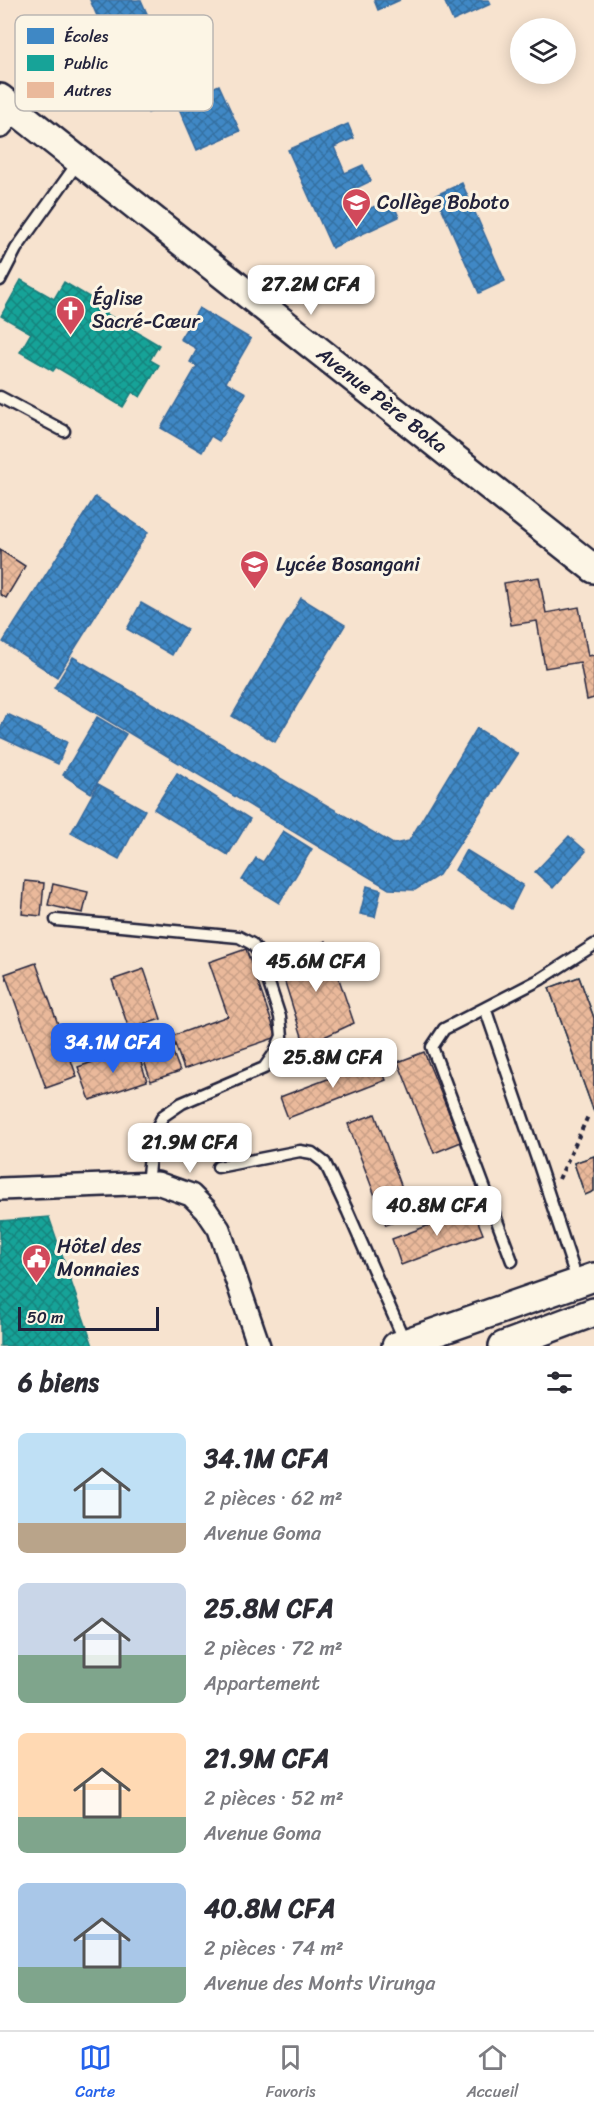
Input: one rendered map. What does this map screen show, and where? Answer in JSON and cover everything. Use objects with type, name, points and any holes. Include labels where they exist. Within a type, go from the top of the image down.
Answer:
[{"type":"street","name":"Avenue Père Boka","points":[[5,112],[79,160],[594,569]]},
{"type":"street","points":[[0,1189],[157,1183],[191,1195],[219,1229],[259,1346]]},
{"type":"street","points":[[400,1344],[586,1280]]},
{"type":"street","points":[[504,1346],[594,1312]]},
{"type":"lane","points":[[0,280],[16,249],[79,160]]},
{"type":"lane","points":[[0,397],[64,431]]},
{"type":"lane","points":[[57,920],[165,932],[239,937],[252,944],[259,953],[280,1017],[282,1036],[274,1054],[264,1068],[182,1103],[163,1116],[152,1137],[147,1184]]},
{"type":"lane","points":[[512,1261],[432,1047],[444,1029],[541,978],[594,945]]},
{"type":"lane","points":[[485,1008],[550,1198],[586,1280]]},
{"type":"lane","points":[[218,1167],[300,1151],[312,1153],[325,1163],[348,1212],[400,1344]]},
{"type":"path","points":[[550,1198],[588,1114]]},
{"type":"building: Écoles","points":[[90,0],[141,0],[148,15],[97,15]]},
{"type":"building: Écoles","points":[[374,0],[400,0],[378,10]]},
{"type":"building: Écoles","points":[[444,0],[489,0],[491,4],[453,21]]},
{"type":"building: Écoles","points":[[219,85],[240,131],[197,150],[180,111],[213,111],[213,88]]},
{"type":"building: Écoles","points":[[348,124],[354,138],[334,147],[345,173],[363,165],[371,181],[352,190],[362,212],[391,199],[399,217],[332,248],[288,150]]},
{"type":"building: Écoles","points":[[462,183],[505,281],[479,293],[436,195]]},
{"type":"building: Écoles","points":[[199,308],[251,339],[226,382],[246,393],[219,441],[211,436],[202,452],[161,428],[197,366],[190,362],[197,349],[180,339]]},
{"type":"building: Écoles","points":[[95,497],[148,532],[57,677],[3,642]]},
{"type":"building: Écoles","points":[[301,598],[345,625],[275,742],[232,716]]},
{"type":"building: Écoles","points":[[141,603],[187,629],[172,655],[127,629]]},
{"type":"building: Écoles","points":[[73,657],[393,844],[409,841],[477,728],[518,754],[439,875],[415,890],[389,889],[54,688]]},
{"type":"building: Écoles","points":[[7,714],[67,742],[58,764],[0,737],[0,730]]},
{"type":"building: Écoles","points":[[97,717],[126,734],[91,793],[63,775]]},
{"type":"building: Écoles","points":[[177,773],[250,819],[228,855],[154,809]]},
{"type":"building: Écoles","points":[[98,784],[145,810],[119,859],[71,833]]},
{"type":"building: Écoles","points":[[283,831],[312,849],[279,903],[242,880],[256,858],[263,862]]},
{"type":"building: Écoles","points":[[569,836],[586,851],[553,888],[535,872]]},
{"type":"building: Écoles","points":[[466,850],[523,885],[511,909],[455,870]]},
{"type":"building: Écoles","points":[[367,886],[381,890],[375,917],[360,914]]},
{"type":"building: Public","points":[[21,280],[54,299],[64,282],[96,301],[93,306],[159,345],[150,360],[159,365],[140,397],[132,392],[123,407],[56,367],[53,371],[20,352],[31,333],[1,316]]},
{"type":"building: Public","points":[[579,977],[594,1018],[594,1112],[549,988]]},
{"type":"building: Public","points":[[594,1156],[594,1191],[585,1195],[574,1163]]},
{"type":"building: Public","name":"Hôtel des Monnaies","points":[[49,1217],[93,1346],[0,1346],[0,1221]]},
{"type":"building: Autres","points":[[0,550],[25,566],[6,598],[0,594]]},
{"type":"building: Autres","points":[[539,577],[546,613],[579,607],[588,656],[594,655],[594,698],[587,700],[580,662],[545,668],[537,621],[511,625],[504,583]]},
{"type":"building: Autres","points":[[25,881],[44,883],[41,916],[22,914]]},
{"type":"building: Autres","points":[[53,884],[88,892],[83,913],[48,905]]},
{"type":"building: Autres","points":[[326,941],[354,1023],[305,1046],[278,960]]},
{"type":"building: Autres","points":[[246,949],[277,1037],[184,1069],[172,1036],[228,1016],[209,962]]},
{"type":"building: Autres","points":[[36,963],[77,1077],[46,1088],[5,974]]},
{"type":"building: Autres","points":[[144,969],[161,1019],[129,1029],[112,980]]},
{"type":"building: Autres","points":[[579,977],[594,1018],[594,1112],[549,988]]},
{"type":"building: Autres","points":[[166,1034],[180,1071],[151,1081],[138,1044]]},
{"type":"building: Autres","points":[[136,1047],[147,1081],[90,1100],[78,1067]]},
{"type":"building: Autres","points":[[424,1052],[461,1142],[434,1153],[398,1062]]},
{"type":"building: Autres","points":[[378,1060],[386,1080],[288,1118],[280,1097]]},
{"type":"building: Autres","points":[[375,1114],[412,1215],[386,1225],[348,1124]]},
{"type":"building: Autres","points":[[594,1156],[594,1191],[585,1195],[574,1163]]},
{"type":"building: Autres","points":[[473,1209],[483,1234],[401,1265],[392,1239]]},
{"type":"place","name":"Collège Boboto","points":[[356,228]]},
{"type":"place","name":"Église Sacré-Cœur","points":[[71,336]]},
{"type":"place","name":"Lycée Bosangani","points":[[255,590]]},
{"type":"place","name":"Hôtel des Monnaies","points":[[36,1284]]}]
